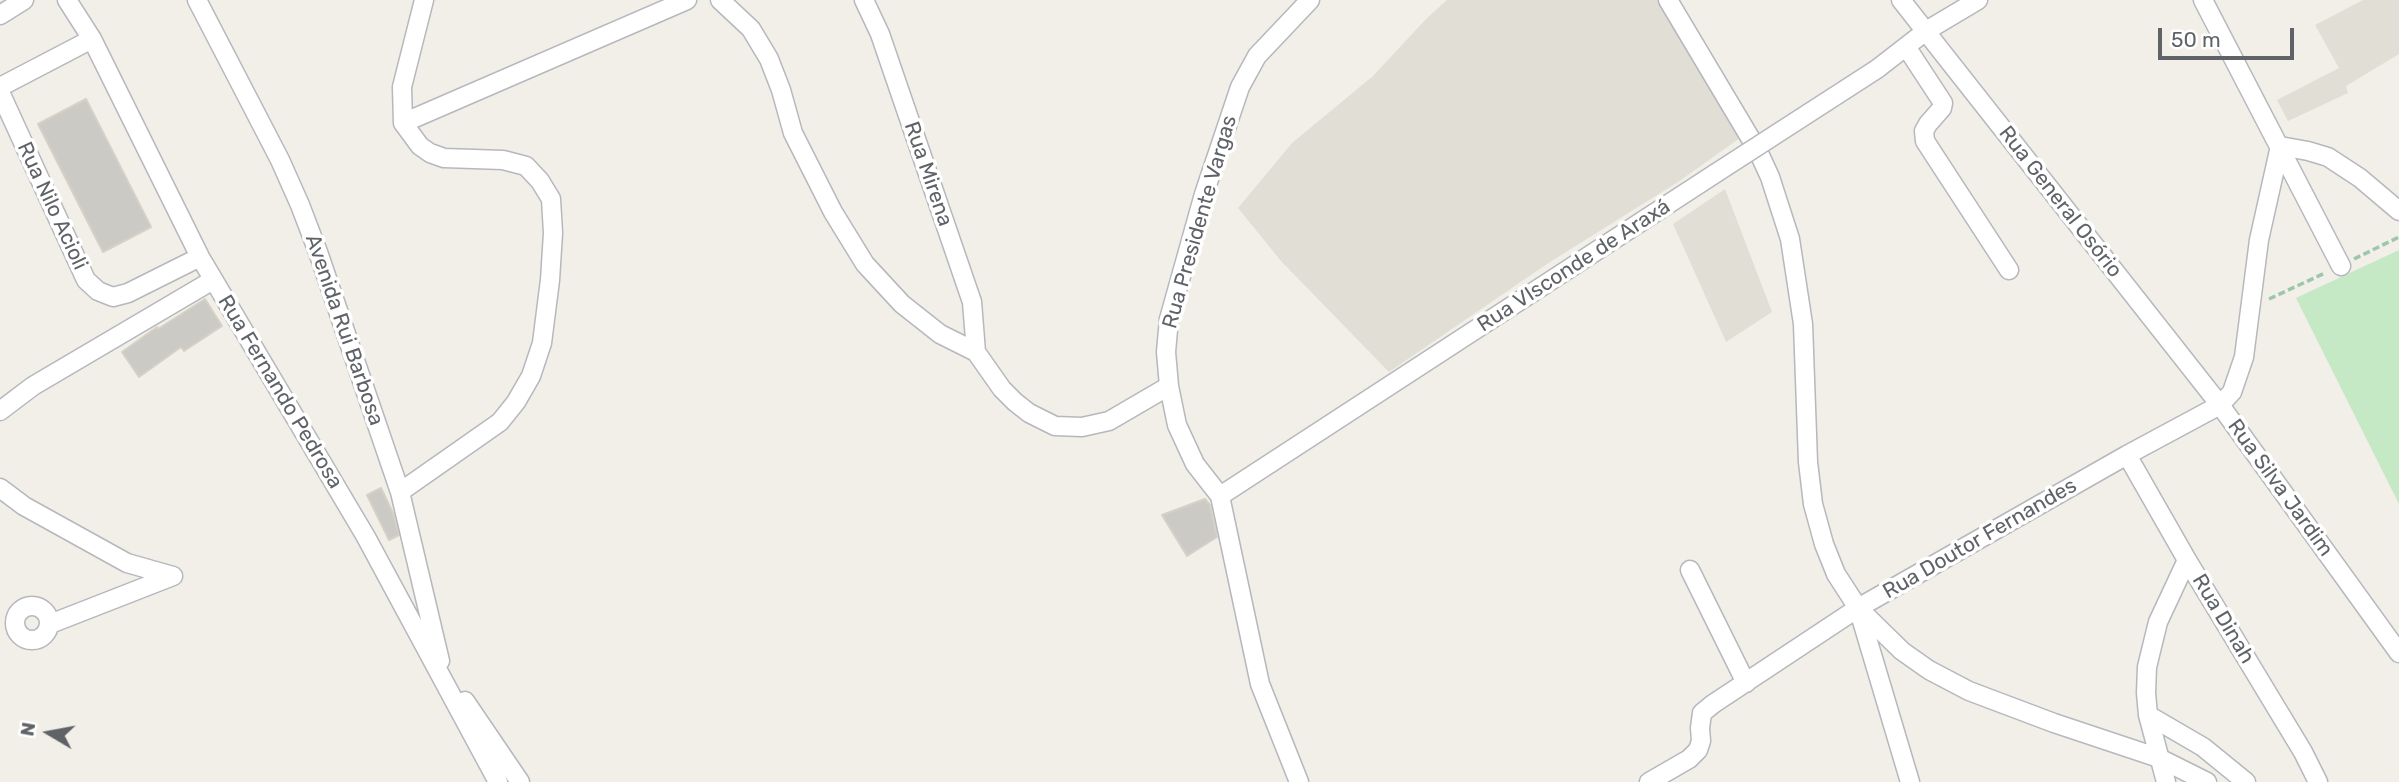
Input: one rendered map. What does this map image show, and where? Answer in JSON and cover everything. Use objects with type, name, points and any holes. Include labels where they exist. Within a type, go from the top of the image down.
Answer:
[{"type":"street","points":[[0,15],[24,0]]},
{"type":"street","name":"Rua Fernando Pedrosa","points":[[67,0],[92,39],[200,257],[366,537],[498,782]]},
{"type":"street","name":"Avenida Rui Barbosa","points":[[197,0],[247,94],[300,205],[400,492],[445,682]]},
{"type":"street","points":[[400,492],[500,422],[516,402],[531,376],[542,343],[553,233],[551,199],[540,181],[526,166],[503,160],[443,158],[420,146],[403,123],[402,87],[424,0]]},
{"type":"street","points":[[403,123],[687,0]]},
{"type":"street","points":[[720,0],[751,29],[769,60],[793,133],[834,212],[865,264],[902,304],[940,334],[976,352],[1015,402],[1029,414],[1055,426],[1082,427],[1109,421],[1169,386]]},
{"type":"street","name":"Rua Mirena","points":[[864,0],[880,34],[972,302],[976,352]]},
{"type":"street","name":"Rua Presidente Vargas","points":[[1299,782],[1260,684],[1220,496],[1195,464],[1177,425],[1166,352],[1169,319],[1204,194],[1240,87],[1257,56],[1310,0]]},
{"type":"street","points":[[1668,0],[1758,151],[1770,177],[1790,239],[1803,324],[1808,462],[1813,504],[1836,574],[1858,608],[1902,651],[1929,670],[1969,691],[2159,758],[2207,782]]},
{"type":"street","name":"Rua General Osório","points":[[1901,0],[2220,405]]},
{"type":"street","name":"Rua VIsconde de Araxá","points":[[1220,496],[1877,69],[1926,31],[1978,0]]},
{"type":"street","points":[[2203,0],[2341,266]]},
{"type":"street","points":[[0,90],[92,39]]},
{"type":"street","points":[[1907,48],[1942,103],[1942,108],[1924,131],[1925,141],[2009,270]]},
{"type":"street","name":"Rua Nilo Acioli","points":[[0,90],[86,279],[98,290],[113,297],[128,293],[200,257]]},
{"type":"street","points":[[2280,146],[2328,157],[2360,178],[2399,211]]},
{"type":"street","name":"Rua Silva Jardim","points":[[2280,146],[2259,240],[2244,357],[2232,392],[2220,405],[2399,653]]},
{"type":"street","points":[[2,409],[23,393],[213,280]]},
{"type":"street","name":"Rua Doutor Fernandes","points":[[1649,782],[1689,759],[1698,750],[1702,713],[1858,608],[2220,405]]},
{"type":"street","name":"Rua Dinah","points":[[2127,455],[2303,752],[2318,782]]},
{"type":"street","points":[[0,488],[24,506],[127,563],[173,576],[50,624]]},
{"type":"street","points":[[2165,782],[2148,715],[2146,693],[2158,622],[2188,560]]},
{"type":"street","points":[[1690,570],[1746,683]]},
{"type":"street","points":[[1858,608],[1910,782]]},
{"type":"street","points":[[445,682],[470,707],[520,782]]},
{"type":"street","points":[[2148,715],[2203,747],[2246,782]]},
{"type":"shaded area","points":[[1447,0],[1658,0],[1740,138],[1678,182],[1550,262],[1389,372],[1281,261],[1238,208],[1292,143],[1373,76]]},
{"type":"shaded area","points":[[2363,0],[2399,0],[2399,54],[2346,86],[2348,93],[2288,121],[2277,100],[2339,68],[2315,25]]},
{"type":"shaded area","points":[[1725,189],[1772,312],[1726,342],[1673,224]]},
{"type":"green space","points":[[2399,250],[2399,504],[2296,298]]},
{"type":"building","points":[[86,99],[151,227],[103,252],[38,124]]},
{"type":"building","points":[[205,299],[222,326],[184,351],[181,347],[139,377],[122,352],[157,327],[158,329]]},
{"type":"building","points":[[381,488],[393,513],[399,535],[389,540],[367,495]]},
{"type":"building","points":[[1205,499],[1210,505],[1217,537],[1187,556],[1162,515]]}]
